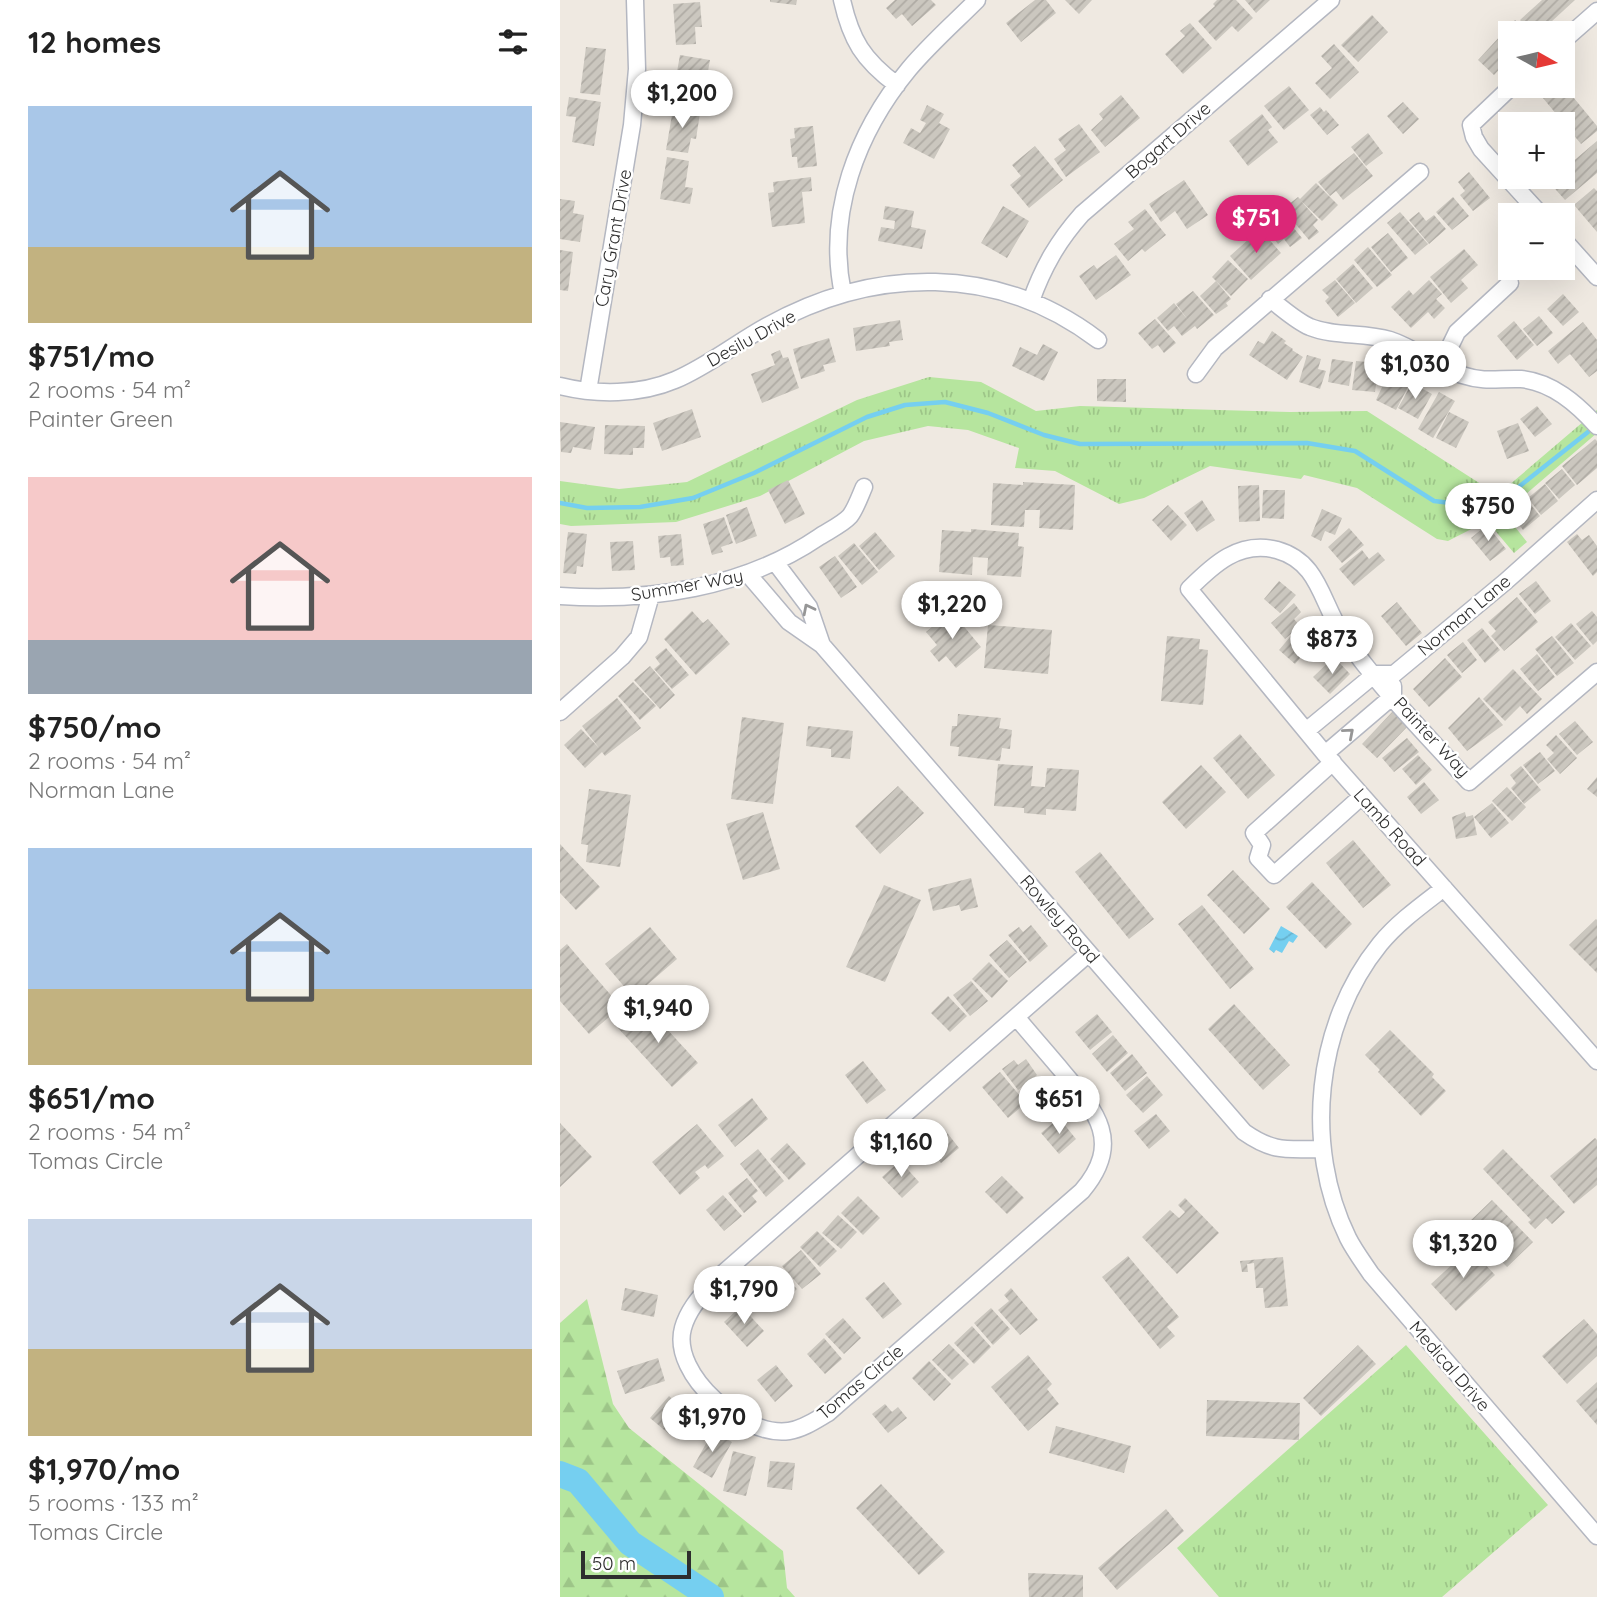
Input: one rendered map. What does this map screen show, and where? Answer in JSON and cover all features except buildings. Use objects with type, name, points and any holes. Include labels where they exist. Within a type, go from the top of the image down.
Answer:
[{"type":"street","name":"Cary Grant Drive","points":[[588,391],[632,125],[637,69],[635,0]]},
{"type":"street","points":[[842,0],[846,22],[865,58],[897,85]]},
{"type":"street","points":[[843,295],[839,246],[841,211],[854,159],[866,132],[911,67],[977,0]]},
{"type":"street","name":"Bogart Drive","points":[[1031,301],[1041,272],[1051,254],[1082,214],[1331,0]]},
{"type":"street","points":[[1575,30],[1597,11]]},
{"type":"street","points":[[1498,98],[1471,125],[1474,138],[1531,203]]},
{"type":"street","points":[[1196,374],[1215,348],[1420,172]]},
{"type":"street","points":[[1575,252],[1597,277]]},
{"type":"street","name":"Desilu Drive","points":[[560,386],[588,391],[633,391],[675,380],[796,311],[843,295],[923,281],[961,282],[1007,292],[1068,319],[1098,340]]},
{"type":"street","points":[[1441,365],[1457,332],[1510,283]]},
{"type":"street","points":[[1270,299],[1310,327],[1374,335],[1393,341],[1490,389],[1522,379],[1556,390],[1585,412],[1597,426]]},
{"type":"street","name":"Summer Way","points":[[560,596],[595,598],[651,594],[712,584],[748,574],[808,544],[850,516],[864,487]]},
{"type":"street","name":"Norman Lane","points":[[1394,674],[1505,582],[1597,500]]},
{"type":"street","name":"Painter Way","points":[[1189,589],[1228,555],[1250,548],[1276,550],[1300,560],[1319,583],[1327,606],[1343,635],[1392,696],[1469,782],[1597,672]]},
{"type":"street","name":"Rowley Road","points":[[775,562],[809,607],[822,645]]},
{"type":"street","name":"Rowley Road","points":[[748,574],[789,622],[822,645],[1244,1132],[1262,1145],[1279,1149],[1321,1149]]},
{"type":"street","name":"Lamb Road","points":[[1189,589],[1329,758],[1597,1061]]},
{"type":"street","points":[[560,712],[622,657],[639,637],[651,594]]},
{"type":"street","points":[[1306,731],[1375,674],[1394,674],[1392,696],[1254,833],[1262,845],[1258,858],[1273,876],[1363,796]]},
{"type":"street","name":"Medical Drive","points":[[1444,888],[1380,944],[1350,992],[1339,1018],[1325,1074],[1320,1124],[1321,1149],[1336,1209],[1348,1240],[1371,1274],[1597,1536]]},
{"type":"street","name":"Tomas Circle","points":[[1017,1018],[1087,1100],[1098,1117],[1103,1142],[1101,1161],[1095,1175],[1082,1191],[828,1413],[806,1426],[790,1431],[773,1432],[751,1426],[702,1389],[687,1364],[682,1345],[682,1329],[692,1305],[712,1283],[1089,953]]},
{"type":"green space","points":[[929,377],[981,382],[1036,411],[1080,406],[1290,412],[1367,411],[1487,488],[1508,486],[1597,410],[1597,433],[1504,513],[1527,542],[1514,553],[1487,521],[1448,541],[1437,539],[1357,488],[1304,475],[1301,479],[1210,466],[1144,498],[1119,504],[1055,471],[1015,468],[1019,448],[968,430],[928,426],[864,441],[760,496],[676,522],[571,526],[560,524],[560,481],[619,489],[687,482],[857,400]]},
{"type":"green space","points":[[587,1299],[613,1404],[629,1428],[783,1551],[787,1588],[795,1597],[560,1597],[560,1323]]},
{"type":"green space","points":[[1406,1345],[1548,1505],[1442,1597],[1219,1597],[1177,1548]]},
{"type":"water","points":[[1281,926],[1298,936],[1293,943],[1289,941],[1282,953],[1276,950],[1274,953],[1269,949]]},
{"type":"waterway","points":[[560,503],[587,508],[640,507],[693,498],[754,473],[867,417],[905,405],[945,402],[988,413],[1044,435],[1080,444],[1307,443],[1355,451],[1434,501],[1492,508],[1588,432]]},
{"type":"waterway","points":[[560,1474],[578,1481],[630,1543],[711,1597]]}]
